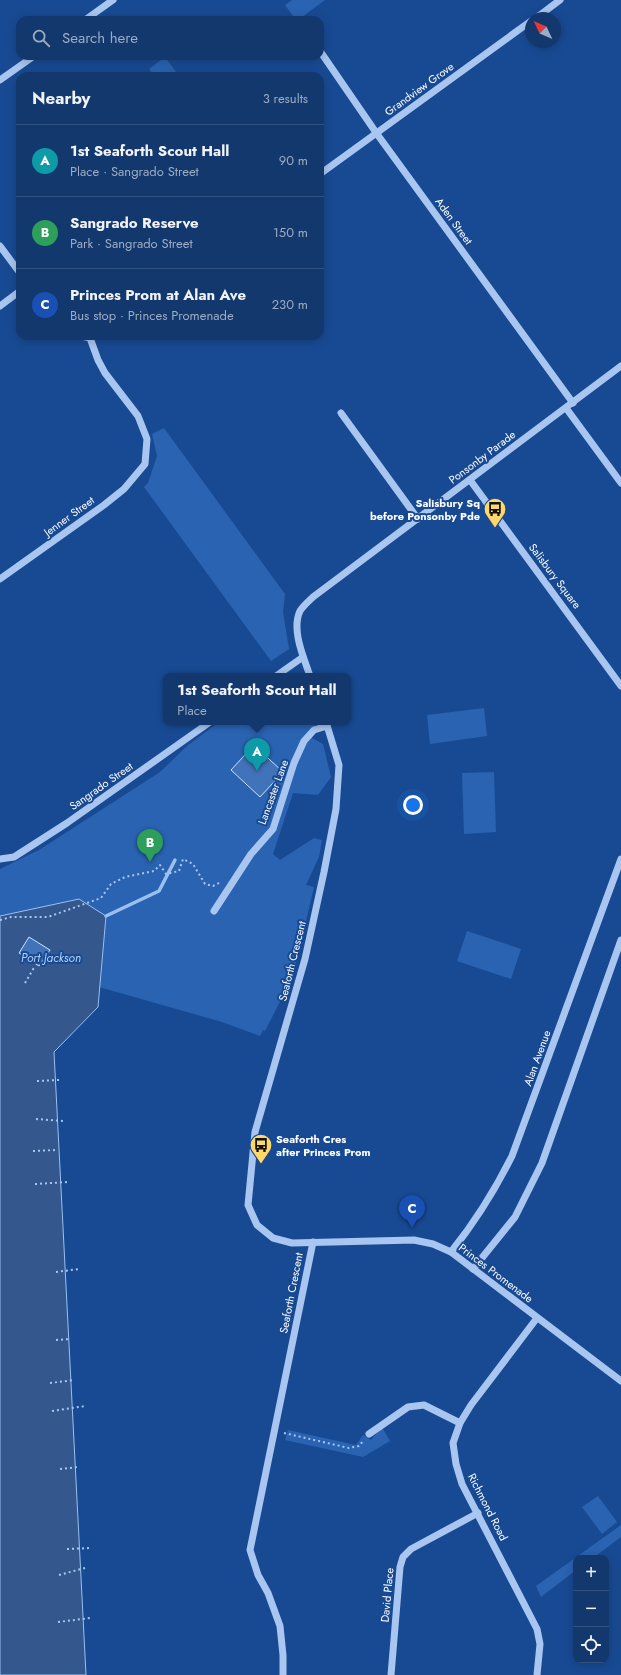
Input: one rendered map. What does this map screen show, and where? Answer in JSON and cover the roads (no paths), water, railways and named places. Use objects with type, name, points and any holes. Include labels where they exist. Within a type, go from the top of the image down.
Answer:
[{"type":"street","points":[[91,16],[113,0]]},
{"type":"street","points":[[544,12],[560,0]]},
{"type":"street","name":"Grandview Grove","points":[[324,171],[525,25]]},
{"type":"street","name":"Aden Street","points":[[324,57],[377,134],[573,403]]},
{"type":"street","points":[[0,80],[28,60]]},
{"type":"street","points":[[0,246],[16,268]]},
{"type":"street","points":[[0,306],[16,294]]},
{"type":"street","name":"Jenner Street","points":[[0,580],[124,489],[145,464],[147,439],[140,422],[105,373],[89,340]]},
{"type":"street","name":"Ponsonby Parade","points":[[303,657],[297,627],[300,611],[313,597],[621,366]]},
{"type":"street","points":[[566,408],[621,483]]},
{"type":"street","points":[[342,414],[418,519]]},
{"type":"street","name":"Salisbury Square","points":[[470,480],[621,686]]},
{"type":"street","points":[[280,673],[303,657],[309,673]]},
{"type":"street","name":"Sangrado Street","points":[[0,858],[14,857],[67,823],[206,725]]},
{"type":"street","name":"Lancaster Lane","points":[[214,911],[236,880],[251,854],[273,829],[294,763],[304,741],[314,730],[324,725]]},
{"type":"street","name":"Seaforth Crescent","points":[[283,1675],[283,1655],[280,1626],[268,1593],[258,1574],[250,1550],[313,1242],[292,1242],[274,1238],[257,1225],[248,1205],[255,1132],[305,959],[336,809],[339,765],[326,725]]},
{"type":"street","name":"Alan Avenue","points":[[451,1252],[473,1223],[499,1182],[512,1156],[621,859]]},
{"type":"street","points":[[473,1269],[515,1217],[542,1163],[621,940]]},
{"type":"street","name":"Princes Promenade","points":[[313,1242],[414,1240],[433,1244],[451,1252],[621,1381]]},
{"type":"street","name":"Richmond Road","points":[[537,1318],[471,1405],[460,1423],[453,1443],[456,1464],[462,1484],[537,1629],[540,1644],[537,1675]]},
{"type":"street","points":[[369,1434],[379,1425],[408,1407],[424,1405],[460,1423]]},
{"type":"street","name":"David Place","points":[[391,1675],[400,1567],[403,1557],[411,1549],[478,1513]]},
{"type":"water","name":"Port Jackson","points":[[79,899],[106,916],[98,1007],[54,1052],[86,1675],[0,1675],[0,916]]},
{"type":"waterway","points":[[106,916],[159,891],[175,860]]},
{"type":"place","name":"Salisbury Sq before Ponsonby Pde","points":[[495,528]]},
{"type":"place","name":"1st Seaforth Scout Hall","points":[[257,771]]},
{"type":"place","name":"Sangrado Reserve","points":[[150,862]]},
{"type":"place","name":"Seaforth Cres after Princes Prom","points":[[261,1164]]},
{"type":"place","name":"Princes Prom at Alan Ave","points":[[412,1228]]}]
